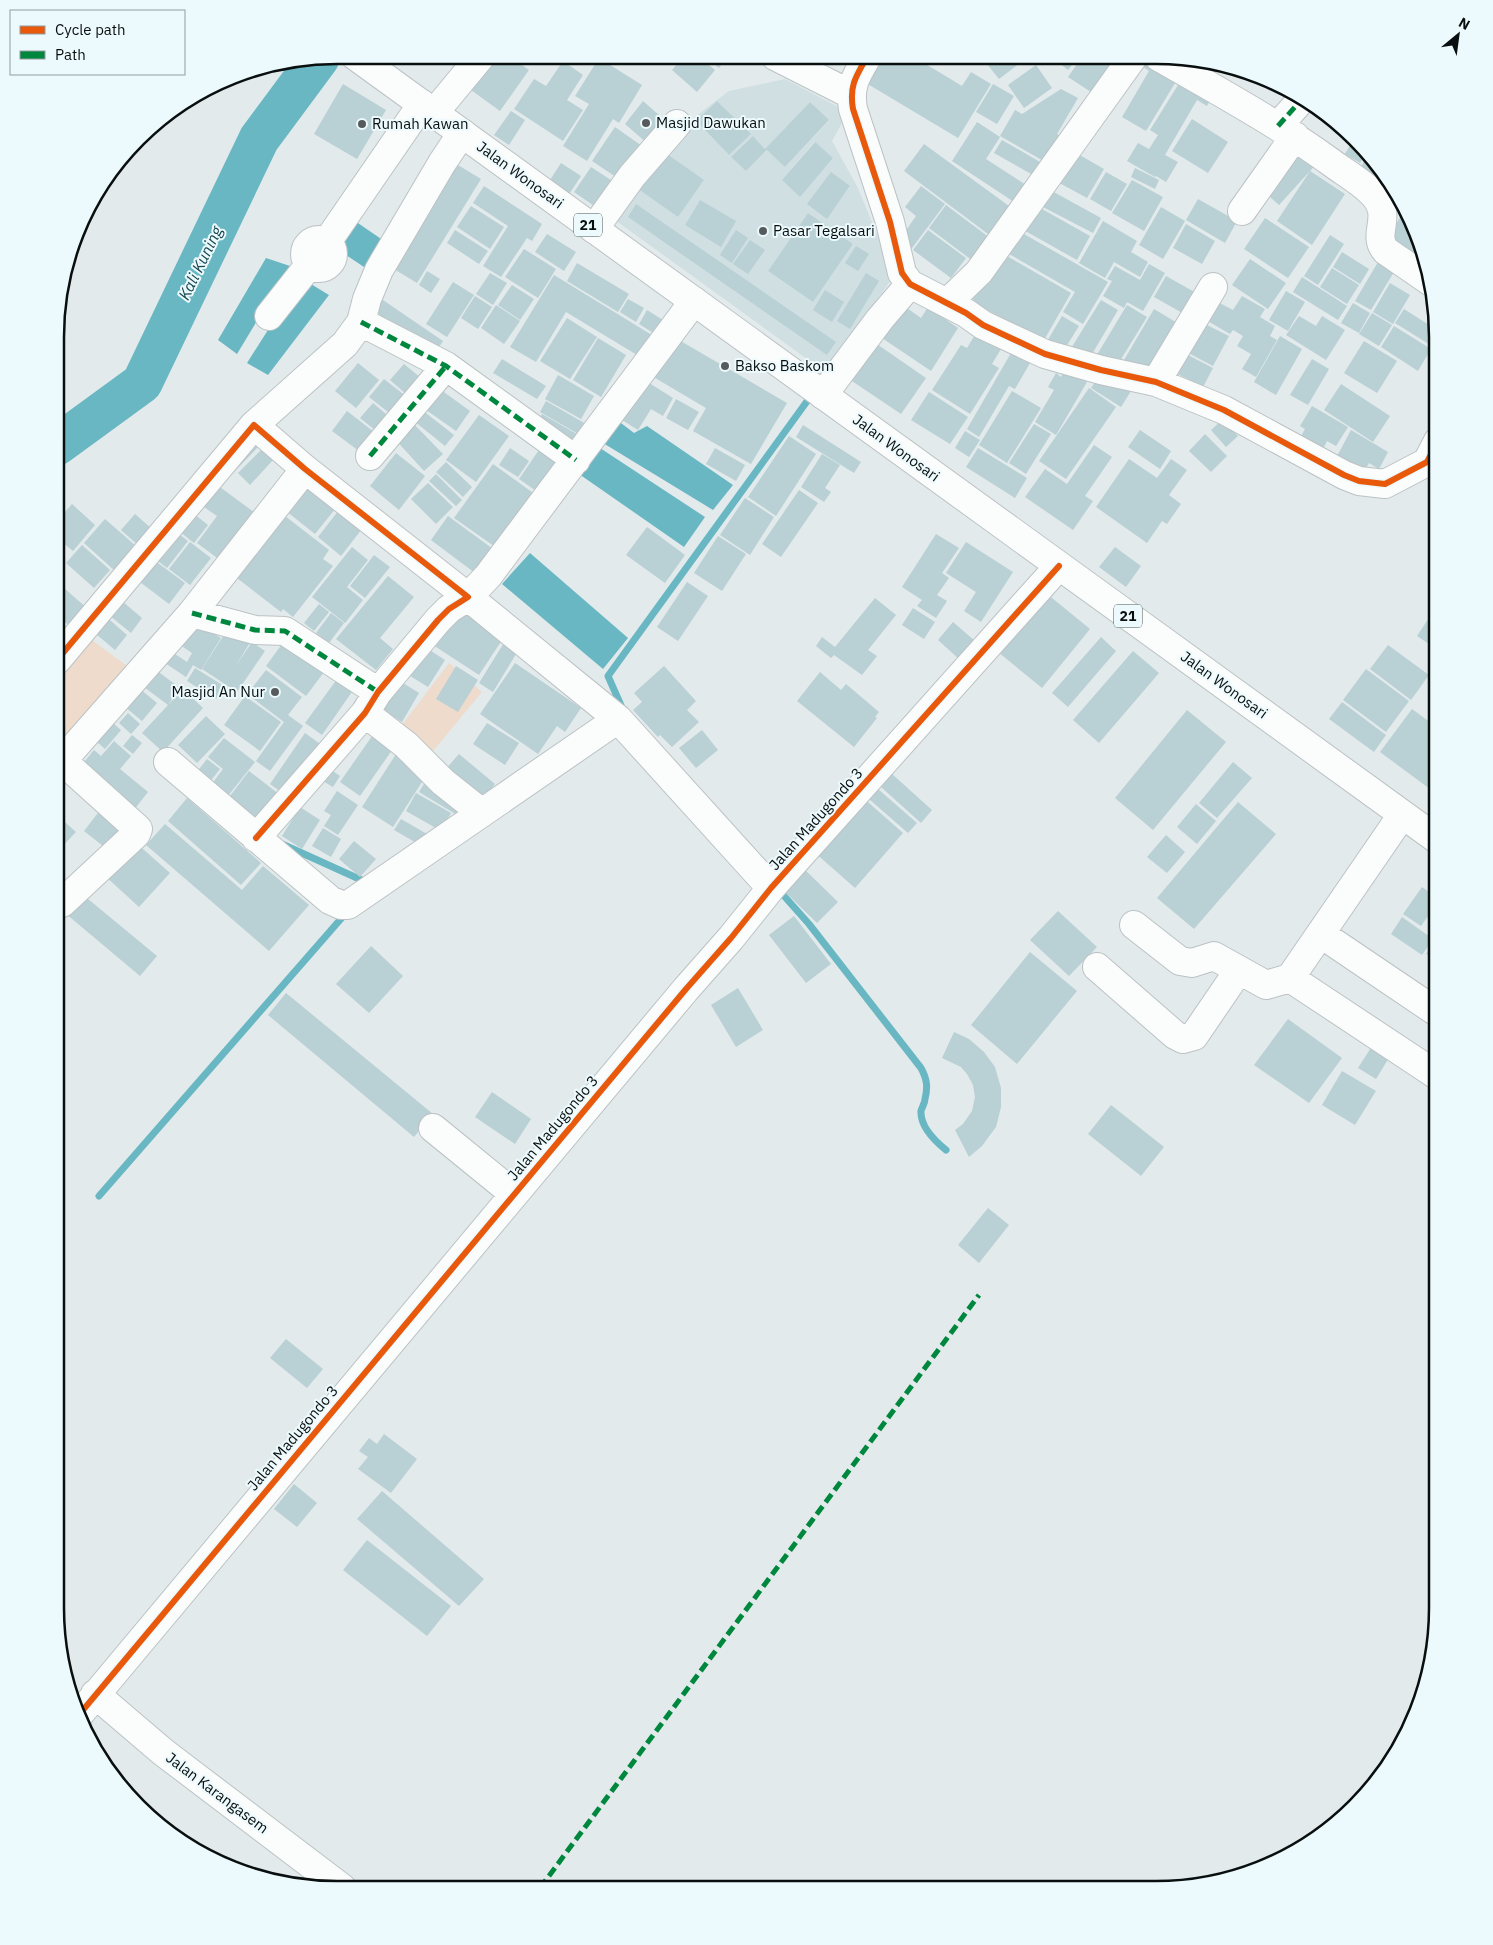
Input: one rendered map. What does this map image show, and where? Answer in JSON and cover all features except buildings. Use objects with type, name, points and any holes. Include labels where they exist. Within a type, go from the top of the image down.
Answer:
[{"type":"main road","name":"Jalan Wonosari","points":[[367,64],[1429,834]]},
{"type":"main road","points":[[269,316],[310,264],[316,268],[327,266],[334,258],[332,246],[327,242],[428,108],[473,64]]},
{"type":"main road","points":[[791,64],[850,94]]},
{"type":"main road","points":[[862,64],[854,78],[850,94],[853,109],[890,222],[898,262],[910,284],[983,324],[1045,354],[1101,370],[1156,382],[1224,410],[1344,475],[1359,481],[1385,484],[1429,461]]},
{"type":"main road","points":[[947,303],[979,272],[1128,64]]},
{"type":"main road","points":[[1171,64],[1286,131],[1371,192],[1382,205],[1382,226],[1379,240],[1381,245],[1386,251],[1422,276]]},
{"type":"main road","points":[[1242,211],[1299,104]]},
{"type":"main road","points":[[594,229],[632,176],[677,124]]},
{"type":"main road","points":[[64,652],[254,425],[345,344],[361,322],[378,270],[462,133]]},
{"type":"main road","points":[[817,391],[910,284]]},
{"type":"main road","points":[[1156,382],[1213,287]]},
{"type":"main road","points":[[256,838],[371,703],[438,620],[449,609],[468,597],[488,576],[694,301]]},
{"type":"main road","points":[[361,322],[446,366],[576,460]]},
{"type":"main road","points":[[370,456],[446,366]]},
{"type":"main road","points":[[254,425],[615,716],[771,888]]},
{"type":"main road","points":[[64,753],[192,613],[305,468]]},
{"type":"main road","name":"Jalan Madugondo 3","points":[[83,1709],[771,888],[1059,566]]},
{"type":"main road","points":[[192,613],[255,630],[285,631],[371,703],[406,745],[443,782],[482,813]]},
{"type":"main road","points":[[168,762],[330,900],[341,905],[348,905],[482,813],[615,716]]},
{"type":"main road","points":[[64,763],[138,831],[64,901]]},
{"type":"main road","points":[[1134,925],[1180,961],[1192,963],[1214,956],[1266,985],[1290,978],[1402,815]]},
{"type":"main road","points":[[1321,934],[1429,1008]]},
{"type":"main road","points":[[1097,967],[1175,1035],[1183,1039],[1194,1036],[1239,970]]},
{"type":"main road","points":[[1290,978],[1429,1070]]},
{"type":"main road","points":[[433,1128],[514,1194]]},
{"type":"main road","name":"Jalan Karangasem","points":[[95,1694],[163,1752],[333,1881]]},
{"type":"shaded area","name":"Pasar Tegalsari","points":[[785,79],[848,112],[832,141],[858,188],[894,276],[825,372],[615,220],[676,131],[729,91]],"holes":[[[717,101],[750,134],[729,155],[696,122]],[[810,102],[829,121],[785,167],[766,148]],[[753,136],[767,151],[746,171],[732,158]],[[814,142],[833,158],[800,196],[782,180]],[[832,173],[850,187],[827,218]],[[704,180],[678,217],[638,189]],[[700,200],[721,246],[685,225]],[[808,213],[853,244],[813,302],[768,271]]]},
{"type":"shaded area","points":[[84,634],[131,669],[64,740],[64,658]]},
{"type":"shaded area","points":[[449,663],[482,692],[433,751],[416,747],[402,725]]},
{"type":"water","points":[[355,221],[387,243],[370,271],[340,251]]},
{"type":"water","points":[[266,258],[290,266],[237,354],[218,340]]},
{"type":"water","points":[[301,278],[329,295],[268,375],[247,363]]},
{"type":"water","points":[[617,420],[634,433],[647,426],[733,485],[713,510],[603,443]]},
{"type":"water","points":[[600,448],[705,517],[684,547],[579,474]]},
{"type":"water","points":[[530,553],[628,638],[603,669],[502,584]]},
{"type":"waterway","name":"Kali Kuning","points":[[64,440],[142,383],[259,139],[314,65]]},
{"type":"waterway","points":[[623,710],[608,676],[813,393]]},
{"type":"waterway","points":[[282,844],[368,883]]},
{"type":"waterway","points":[[777,888],[809,924],[921,1068],[927,1087],[921,1117],[933,1138],[946,1150]]},
{"type":"waterway","points":[[99,1196],[346,913]]},
{"type":"marked path","points":[[1278,126],[1298,103]]},
{"type":"marked path","points":[[361,322],[446,366],[576,460]]},
{"type":"marked path","points":[[370,456],[446,366]]},
{"type":"marked path","points":[[192,613],[255,630],[285,631],[378,692]]},
{"type":"marked path","points":[[545,1881],[979,1295]]},
{"type":"cycle path","points":[[863,64],[853,87],[853,109],[890,222],[902,273],[910,284],[966,313],[983,325],[1045,354],[1101,370],[1156,382],[1224,410],[1344,475],[1359,481],[1385,484],[1427,462],[1429,458]]},
{"type":"cycle path","points":[[64,652],[254,425],[305,469],[468,597],[449,609],[438,620],[378,692],[365,713],[256,838]]},
{"type":"cycle path","points":[[84,1709],[771,888],[1059,566]]},
{"type":"place","name":"Masjid Dawukan","points":[[646,123]]},
{"type":"place","name":"Rumah Kawan","points":[[362,124]]},
{"type":"place","name":"Pasar Tegalsari","points":[[763,231]]},
{"type":"place","name":"Bakso Baskom","points":[[725,366]]},
{"type":"place","name":"Masjid An Nur","points":[[275,692]]}]
